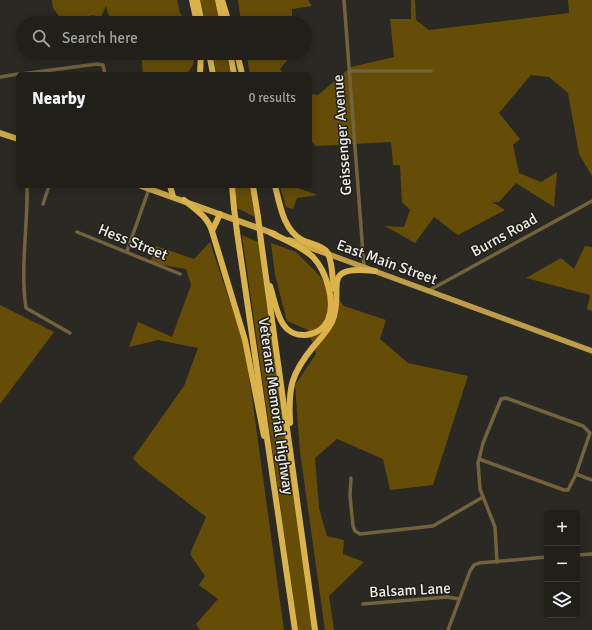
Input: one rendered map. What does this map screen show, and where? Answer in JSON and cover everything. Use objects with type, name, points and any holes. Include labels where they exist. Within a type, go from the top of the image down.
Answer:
[{"type":"highway","points":[[192,0],[195,16]]},
{"type":"highway","points":[[197,0],[200,16]]},
{"type":"highway","points":[[218,0],[222,16]]},
{"type":"highway","points":[[222,0],[227,16]]},
{"type":"highway","points":[[200,72],[201,60]]},
{"type":"highway","points":[[210,60],[213,72]]},
{"type":"highway","points":[[231,60],[234,72]]},
{"type":"highway","points":[[239,60],[242,72]]},
{"type":"highway","points":[[0,133],[16,138]]},
{"type":"highway","name":"East Main Street","points":[[151,188],[328,254]]},
{"type":"highway","points":[[171,188],[173,196]]},
{"type":"highway","name":"Veterans Memorial Highway","points":[[232,188],[237,232],[295,630]]},
{"type":"highway","name":"Veterans Memorial Highway","points":[[253,188],[315,630]]},
{"type":"highway","points":[[276,188],[285,220],[290,228],[298,237],[323,248],[328,254],[335,294],[335,312],[332,322],[300,363],[292,384],[289,401],[290,424],[297,498]]},
{"type":"highway","points":[[184,200],[201,213],[212,231],[248,352],[276,498]]},
{"type":"highway","points":[[212,231],[220,214]]},
{"type":"highway","points":[[264,261],[276,305],[285,326],[294,333],[305,335],[312,334],[323,327],[329,318],[330,306],[327,284],[320,266],[302,249],[271,233]]},
{"type":"highway","points":[[335,294],[338,279],[345,271],[376,271]]},
{"type":"main road","name":"East Main Street","points":[[328,254],[592,351]]},
{"type":"street","name":"Geissenger Avenue","points":[[344,0],[364,267]]},
{"type":"street","points":[[36,72],[97,64],[102,65],[104,72]]},
{"type":"street","points":[[350,71],[430,71]]},
{"type":"street","points":[[0,77],[16,74]]},
{"type":"street","points":[[27,188],[28,212],[24,282],[26,308],[70,333]]},
{"type":"street","points":[[43,204],[48,188]]},
{"type":"street","points":[[127,252],[151,188]]},
{"type":"street","name":"Burns Road","points":[[428,291],[592,201]]},
{"type":"street","name":"Hess Street","points":[[77,232],[180,274]]},
{"type":"street","points":[[479,459],[564,490],[571,487],[589,438],[588,430],[583,426],[506,398],[501,399],[497,406],[479,459],[478,476],[483,497],[495,527],[497,562]]},
{"type":"street","points":[[576,474],[592,480]]},
{"type":"street","points":[[351,478],[350,496],[353,526],[355,531],[360,534],[432,526],[483,497]]},
{"type":"street","points":[[580,555],[592,554]]},
{"type":"street","points":[[448,630],[470,571],[474,565],[544,557]]},
{"type":"street","name":"Balsam Lane","points":[[363,604],[447,597],[459,599]]},
{"type":"shaded area","points":[[52,0],[177,0],[182,16],[109,16],[106,6],[101,16],[59,16],[53,8]]},
{"type":"shaded area","points":[[200,0],[215,0],[218,16],[204,16]]},
{"type":"shaded area","points":[[238,0],[308,0],[312,6],[292,9],[292,16],[240,16]]},
{"type":"shaded area","points":[[411,0],[415,0],[416,20],[429,30],[569,13],[568,0],[592,0],[592,176],[579,154],[568,93],[549,77],[531,75],[499,113],[520,139],[513,145],[519,173],[541,182],[557,172],[554,207],[516,183],[499,202],[492,202],[505,210],[458,235],[434,217],[415,243],[385,226],[404,227],[410,210],[402,202],[400,165],[393,165],[391,142],[316,146],[312,142],[312,94],[318,95],[351,67],[394,57],[390,19],[411,19]]},
{"type":"shaded area","points":[[142,60],[194,60],[194,63],[188,72],[143,72]]},
{"type":"shaded area","points":[[214,60],[228,60],[231,72],[217,72]]},
{"type":"shaded area","points":[[247,60],[287,60],[280,69],[282,72],[250,72]]},
{"type":"shaded area","points":[[235,188],[250,188],[255,217],[237,208]]},
{"type":"shaded area","points":[[281,188],[298,188],[318,195],[297,198],[293,209],[286,207]]},
{"type":"shaded area","points":[[242,235],[258,242],[313,630],[298,630]]},
{"type":"shaded area","points":[[210,242],[245,347],[284,630],[200,630],[196,624],[218,599],[199,585],[205,576],[190,554],[206,517],[139,465],[133,458],[184,386],[198,348],[158,340],[129,347],[138,322],[172,337],[191,285],[186,269],[150,263],[156,246],[194,259]]},
{"type":"shaded area","points":[[271,243],[296,252],[316,272],[344,306],[386,320],[380,339],[408,363],[468,376],[433,485],[390,490],[383,459],[337,439],[315,458],[319,508],[327,536],[344,540],[343,554],[364,562],[329,596],[334,630],[325,630],[300,452],[295,385],[316,354],[308,330],[287,321],[275,275]]},
{"type":"shaded area","points":[[585,246],[592,247],[592,311],[587,309],[590,295],[526,278],[561,258],[574,269]]},
{"type":"shaded area","points":[[0,305],[54,332],[0,404]]}]
